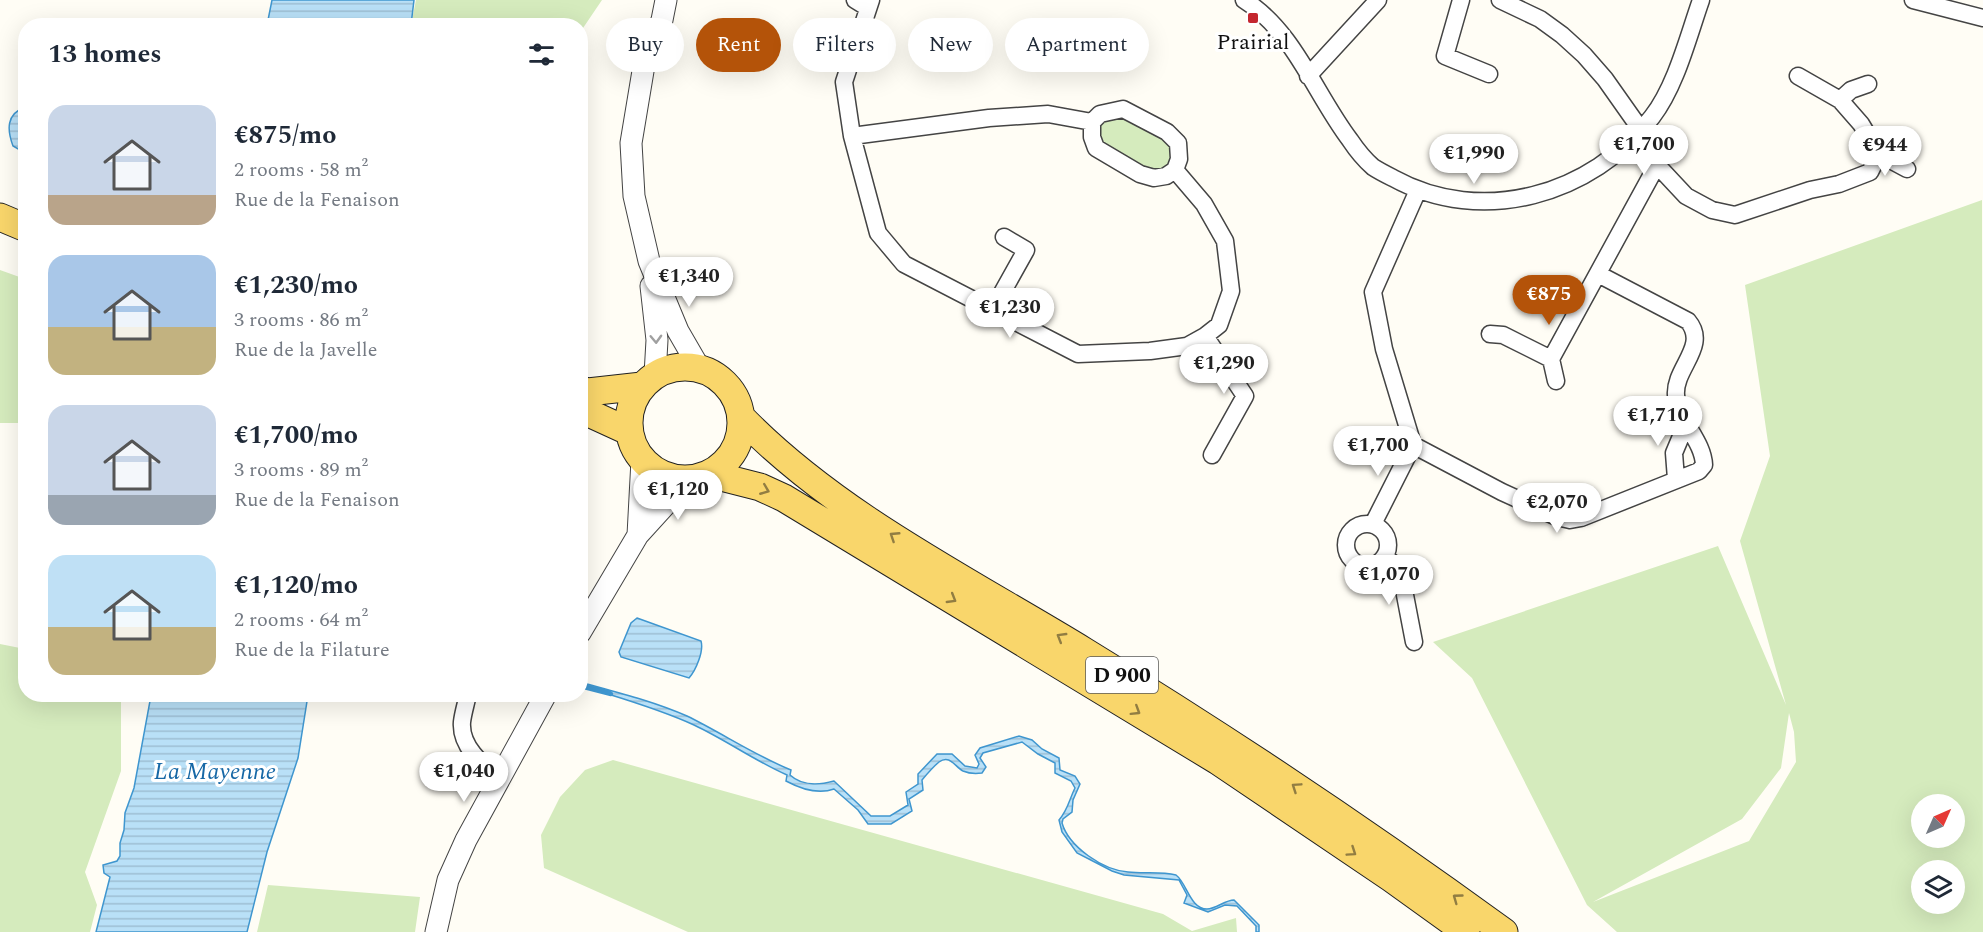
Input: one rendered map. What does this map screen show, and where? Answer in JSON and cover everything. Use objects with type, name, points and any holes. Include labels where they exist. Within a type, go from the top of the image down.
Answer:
[{"type":"main road","points":[[588,392],[648,381],[669,369],[685,367],[700,369],[715,376],[728,387],[741,417],[740,434],[734,451],[724,464],[699,477],[671,478],[655,472],[642,460],[633,447],[628,431],[631,407],[648,381]]},
{"type":"main road","points":[[588,413],[628,431]]},
{"type":"main road","name":"D 900","points":[[741,417],[816,485],[923,555],[1231,743],[1404,859],[1504,932]]},
{"type":"main road","name":"D 900","points":[[699,477],[760,488],[784,498],[1218,761],[1391,878],[1466,932]]},
{"type":"street","points":[[648,381],[657,340],[649,261],[634,196],[631,143],[644,65],[662,20],[666,0]]},
{"type":"street","points":[[1308,76],[1378,0]]},
{"type":"street","points":[[1461,0],[1445,56],[1489,74]]},
{"type":"street","points":[[1500,0],[1540,19],[1562,34],[1584,55],[1605,79],[1641,130],[1658,165],[1686,196],[1712,210],[1735,215],[1810,190],[1839,184],[1870,172],[1878,154]]},
{"type":"street","points":[[1253,2],[1282,34],[1336,122],[1373,167],[1418,190],[1454,200],[1482,203],[1515,200],[1549,191],[1597,168],[1619,152],[1653,116],[1672,82],[1701,0]]},
{"type":"street","points":[[1913,0],[1983,18]]},
{"type":"street","points":[[865,3],[843,82],[852,136],[878,233],[904,264],[1078,354],[1150,351],[1187,346],[1219,325],[1231,291],[1225,241],[1204,204],[1175,170]]},
{"type":"street","points":[[1798,76],[1840,100],[1861,124],[1878,154],[1907,169]]},
{"type":"street","points":[[1840,100],[1851,90],[1868,84]]},
{"type":"street","points":[[1123,109],[1167,132],[1178,144],[1179,159],[1175,170],[1166,176],[1154,178],[1140,174],[1096,148],[1092,137],[1092,122],[1100,114],[1123,109]]},
{"type":"street","points":[[852,136],[989,118],[1048,114],[1092,122]]},
{"type":"street","points":[[1556,381],[1551,359],[1658,165]]},
{"type":"street","points":[[1373,524],[1413,445],[1384,349],[1373,292],[1418,190]]},
{"type":"street","points":[[992,311],[1026,250],[1004,237]]},
{"type":"street","points":[[649,261],[678,331],[700,369]]},
{"type":"street","points":[[1413,445],[1502,492],[1557,517],[1570,520],[1581,518],[1699,471],[1704,465],[1704,455],[1680,408],[1676,394],[1678,379],[1696,340],[1695,329],[1688,321],[1598,274]]},
{"type":"street","points":[[1490,334],[1503,335],[1551,359]]},
{"type":"street","points":[[1205,336],[1245,396],[1212,455]]},
{"type":"street","points":[[1676,479],[1674,453],[1687,422]]},
{"type":"street","points":[[638,535],[642,460]]},
{"type":"street","points":[[588,619],[638,535],[699,477]]},
{"type":"street","points":[[1373,524],[1388,537],[1389,544],[1385,557],[1380,562],[1366,566],[1359,565],[1348,555],[1346,541],[1349,534],[1360,525],[1373,524]]},
{"type":"street","points":[[1385,557],[1400,569],[1414,642]]},
{"type":"street","points":[[466,702],[462,724],[465,738],[478,761],[500,779]]},
{"type":"street","points":[[436,932],[448,880],[466,840],[542,702]]},
{"type":"green space","points":[[416,0],[602,0],[588,21],[588,18],[412,18]]},
{"type":"green space","points":[[1121,112],[1166,139],[1174,153],[1170,164],[1159,170],[1145,171],[1101,145],[1098,124]]},
{"type":"green space","points":[[1982,200],[1983,932],[1617,932],[1587,905],[1472,678],[1433,642],[1718,546],[1786,705],[1740,541],[1770,456],[1745,285]],"holes":[[[1789,713],[1794,732],[1796,762],[1749,841],[1593,902],[1742,819],[1781,768]]]},
{"type":"green space","points":[[0,270],[18,276],[18,423],[0,423]]},
{"type":"green space","points":[[0,644],[18,648],[18,702],[121,702],[121,771],[85,872],[97,905],[90,932],[0,932]]},
{"type":"green space","points":[[613,760],[1163,914],[1192,931],[1236,918],[1237,932],[688,932],[544,868],[541,835],[560,797],[585,770]]},
{"type":"green space","points":[[268,885],[420,897],[415,932],[257,932]]},
{"type":"water","points":[[272,0],[414,0],[412,18],[268,18]]},
{"type":"water","points":[[18,111],[18,149],[13,146],[9,128],[14,114]]},
{"type":"water","points":[[637,618],[701,641],[699,660],[689,678],[621,657],[619,652],[631,623]]},
{"type":"water","points":[[588,684],[648,701],[687,716],[791,770],[790,775],[800,781],[817,784],[834,781],[871,816],[890,816],[908,805],[906,792],[918,784],[918,774],[937,754],[952,754],[965,766],[977,768],[979,764],[975,755],[980,748],[1019,736],[1032,740],[1042,749],[1059,758],[1060,770],[1075,776],[1080,784],[1073,800],[1072,812],[1063,819],[1062,823],[1079,849],[1098,862],[1118,870],[1176,875],[1201,908],[1210,909],[1234,900],[1259,925],[1259,932],[1256,932],[1256,926],[1237,906],[1225,905],[1208,912],[1184,903],[1187,895],[1179,880],[1124,875],[1077,853],[1062,832],[1059,820],[1075,788],[1071,781],[1055,773],[1055,763],[1022,742],[983,753],[980,758],[986,767],[982,773],[966,772],[946,759],[939,762],[922,780],[923,790],[909,799],[912,811],[891,824],[868,824],[858,810],[834,789],[810,790],[786,781],[787,775],[718,737],[662,712],[608,694],[610,692]]},
{"type":"water","name":"La Mayenne","points":[[150,702],[307,702],[298,758],[267,852],[247,932],[96,932],[110,877],[104,873],[103,865],[117,861],[120,856],[125,813],[134,788]]},
{"type":"waterway","points":[[588,688],[611,694]]},
{"type":"place","name":"Prairial","points":[[1253,18]]}]
